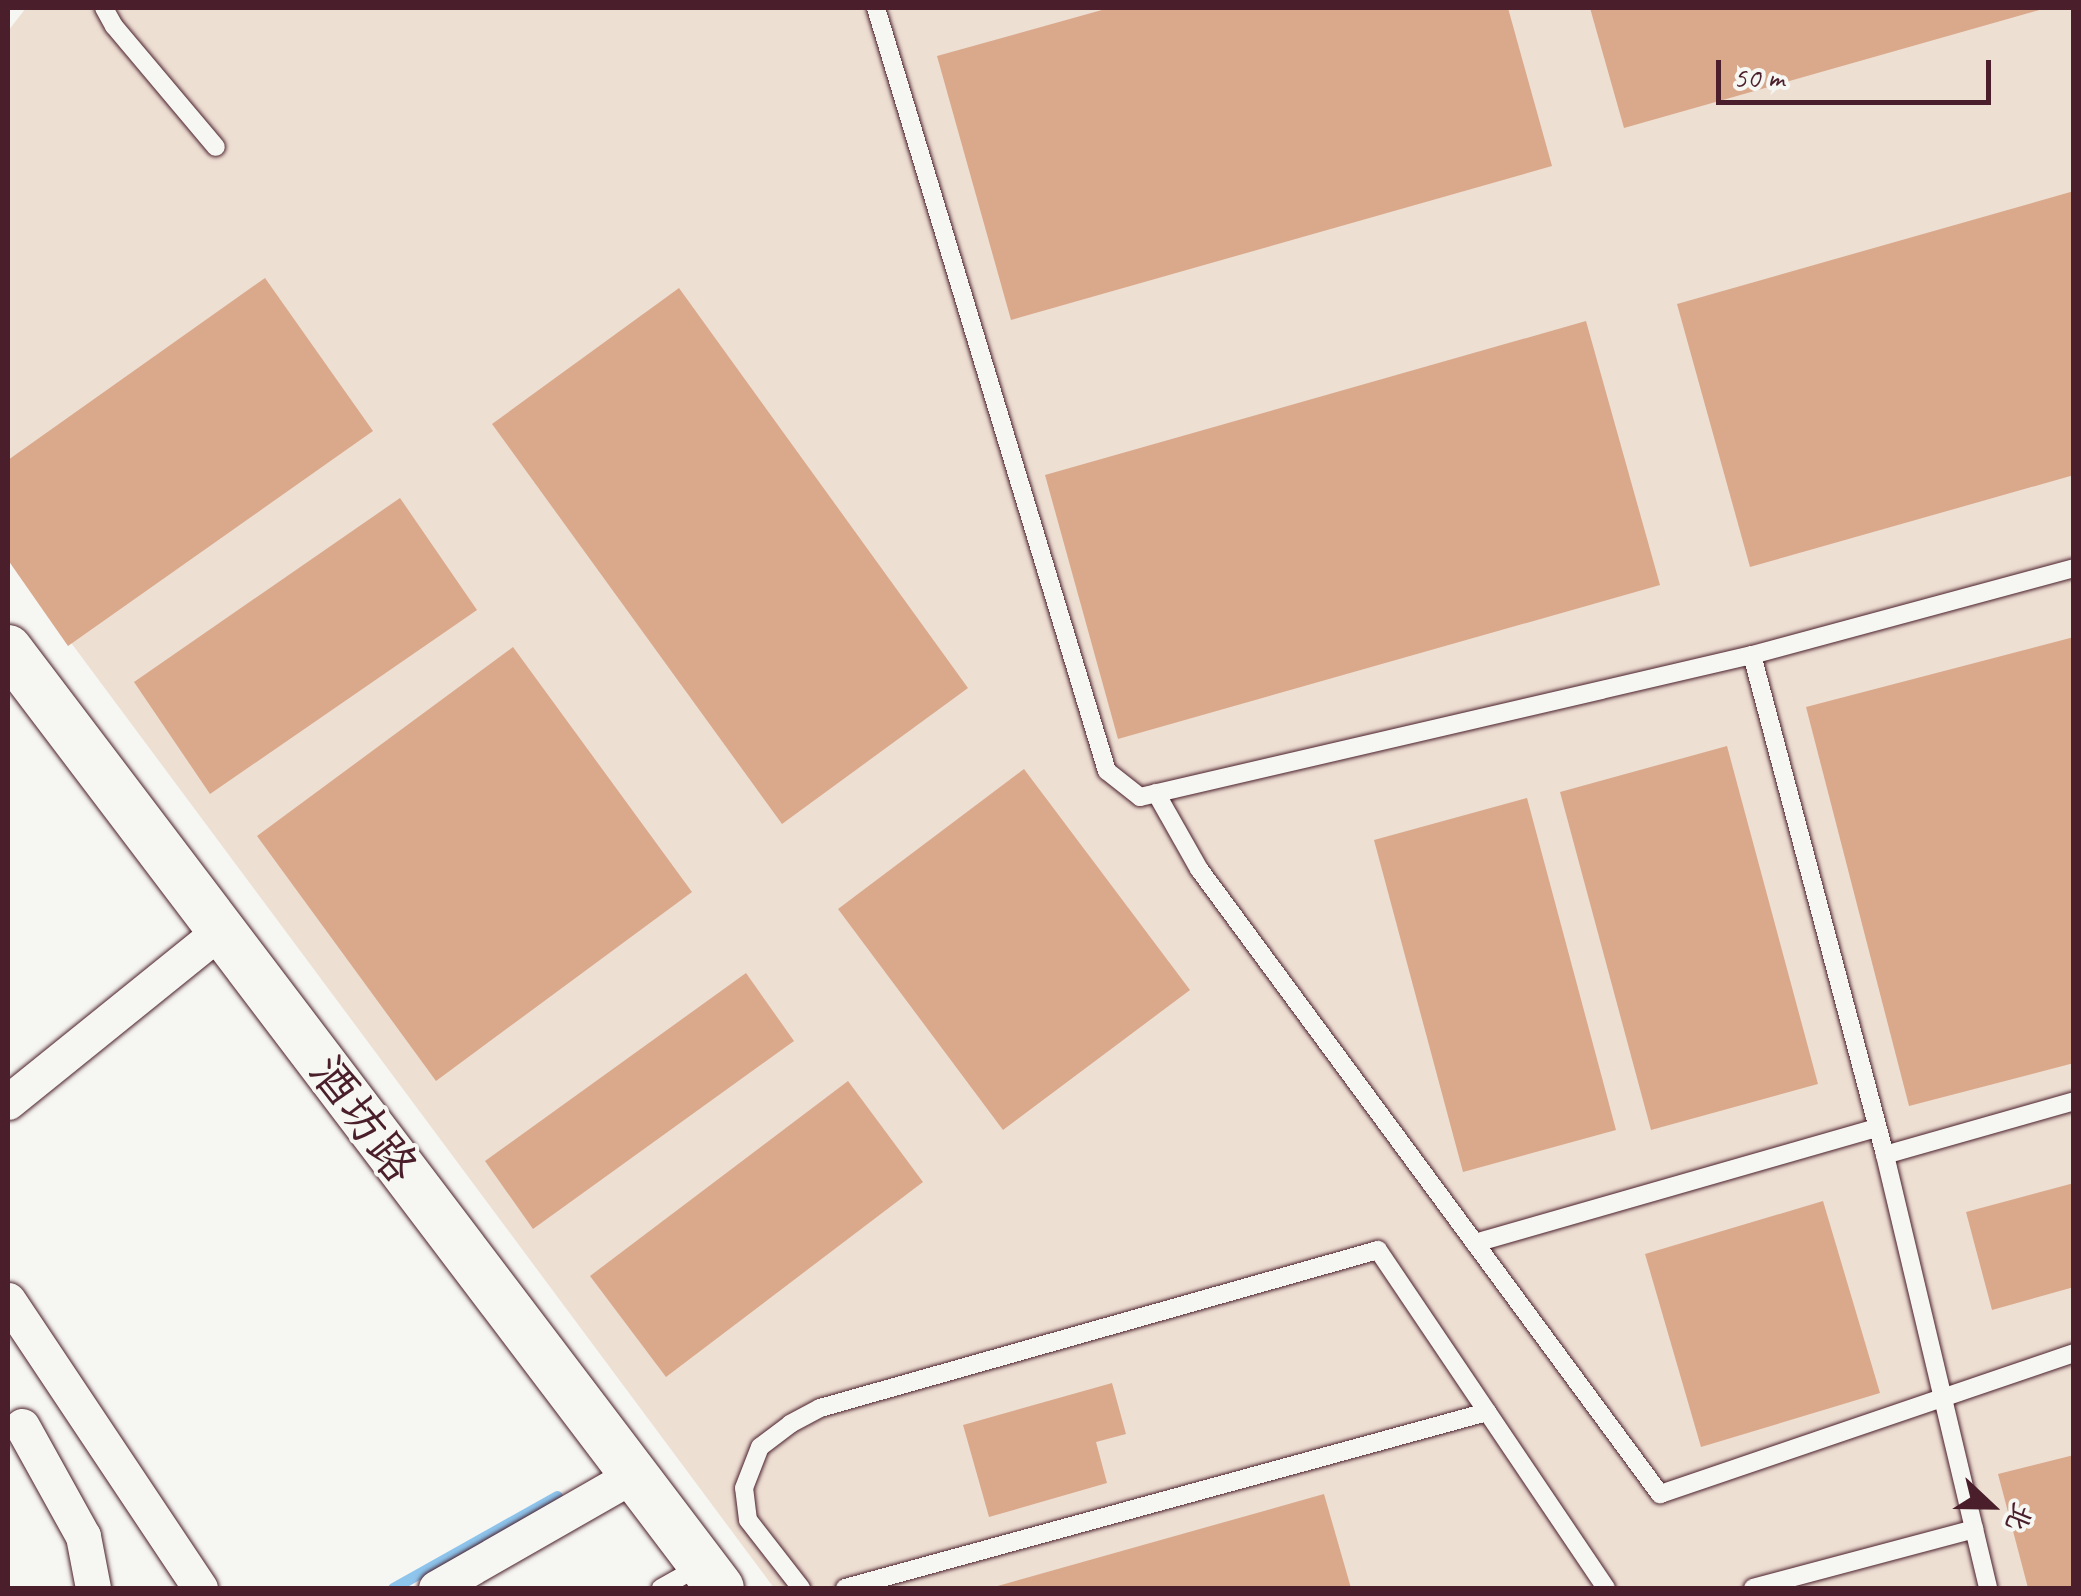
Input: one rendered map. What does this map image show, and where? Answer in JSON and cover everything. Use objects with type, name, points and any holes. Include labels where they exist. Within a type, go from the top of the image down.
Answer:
[{"type":"street","name":"酒坊路","points":[[8,649],[711,1577]]},
{"type":"street","points":[[8,1102],[220,931]]},
{"type":"street","points":[[8,1300],[200,1588]]},
{"type":"street","points":[[12,1420],[83,1536],[93,1588]]},
{"type":"street","points":[[436,1588],[635,1474]]},
{"type":"lane","points":[[104,8],[114,26],[216,146]]},
{"type":"lane","points":[[876,8],[1107,771],[1140,797],[1752,655],[2074,568]]},
{"type":"lane","points":[[1752,655],[1878,1128],[1988,1588]]},
{"type":"lane","points":[[1156,793],[1199,868],[1660,1494],[2074,1353]]},
{"type":"lane","points":[[1884,1155],[2074,1101]]},
{"type":"lane","points":[[1475,1243],[1878,1128]]},
{"type":"lane","points":[[801,1588],[748,1520],[744,1488],[760,1447],[790,1424],[820,1408],[1378,1250],[1606,1588]]},
{"type":"lane","points":[[845,1588],[1488,1412]]},
{"type":"lane","points":[[1752,1588],[1974,1530]]},
{"type":"lane","points":[[661,1588],[711,1577]]},
{"type":"shaded area","points":[[26,8],[2073,8],[2073,1588],[774,1588],[8,558],[8,31]]},
{"type":"building","points":[[1109,8],[1508,8],[1552,166],[1011,320],[937,56]]},
{"type":"building","points":[[1590,8],[2043,8],[2043,9],[1624,128]]},
{"type":"building","points":[[2074,191],[2074,475],[1750,567],[1677,304]]},
{"type":"building","points":[[265,278],[373,431],[68,646],[8,560],[8,460]]},
{"type":"building","points":[[679,288],[968,688],[782,824],[492,424]]},
{"type":"building","points":[[1586,321],[1660,585],[1118,739],[1045,475]]},
{"type":"building","points":[[400,498],[477,610],[210,794],[134,682]]},
{"type":"building","points":[[2074,637],[2074,1063],[1909,1106],[1806,707]]},
{"type":"building","points":[[513,647],[692,892],[436,1081],[257,836]]},
{"type":"building","points":[[1727,746],[1818,1084],[1651,1130],[1560,792]]},
{"type":"building","points":[[1024,769],[1190,990],[1003,1130],[838,909]]},
{"type":"building","points":[[1527,798],[1616,1130],[1463,1172],[1374,840]]},
{"type":"building","points":[[746,973],[794,1041],[533,1229],[485,1161]]},
{"type":"building","points":[[848,1081],[923,1182],[666,1377],[590,1276]]},
{"type":"building","points":[[2074,1183],[2074,1287],[1992,1310],[1966,1212]]},
{"type":"building","points":[[1823,1201],[1880,1393],[1701,1447],[1645,1254]]},
{"type":"building","points":[[1112,1383],[1126,1434],[1096,1442],[1107,1483],[989,1517],[963,1425]]},
{"type":"building","points":[[2074,1455],[2074,1588],[2028,1588],[1998,1474]]},
{"type":"building","points":[[1324,1494],[1351,1588],[994,1588],[994,1587]]},
{"type":"waterway","points":[[393,1588],[557,1496]]}]
